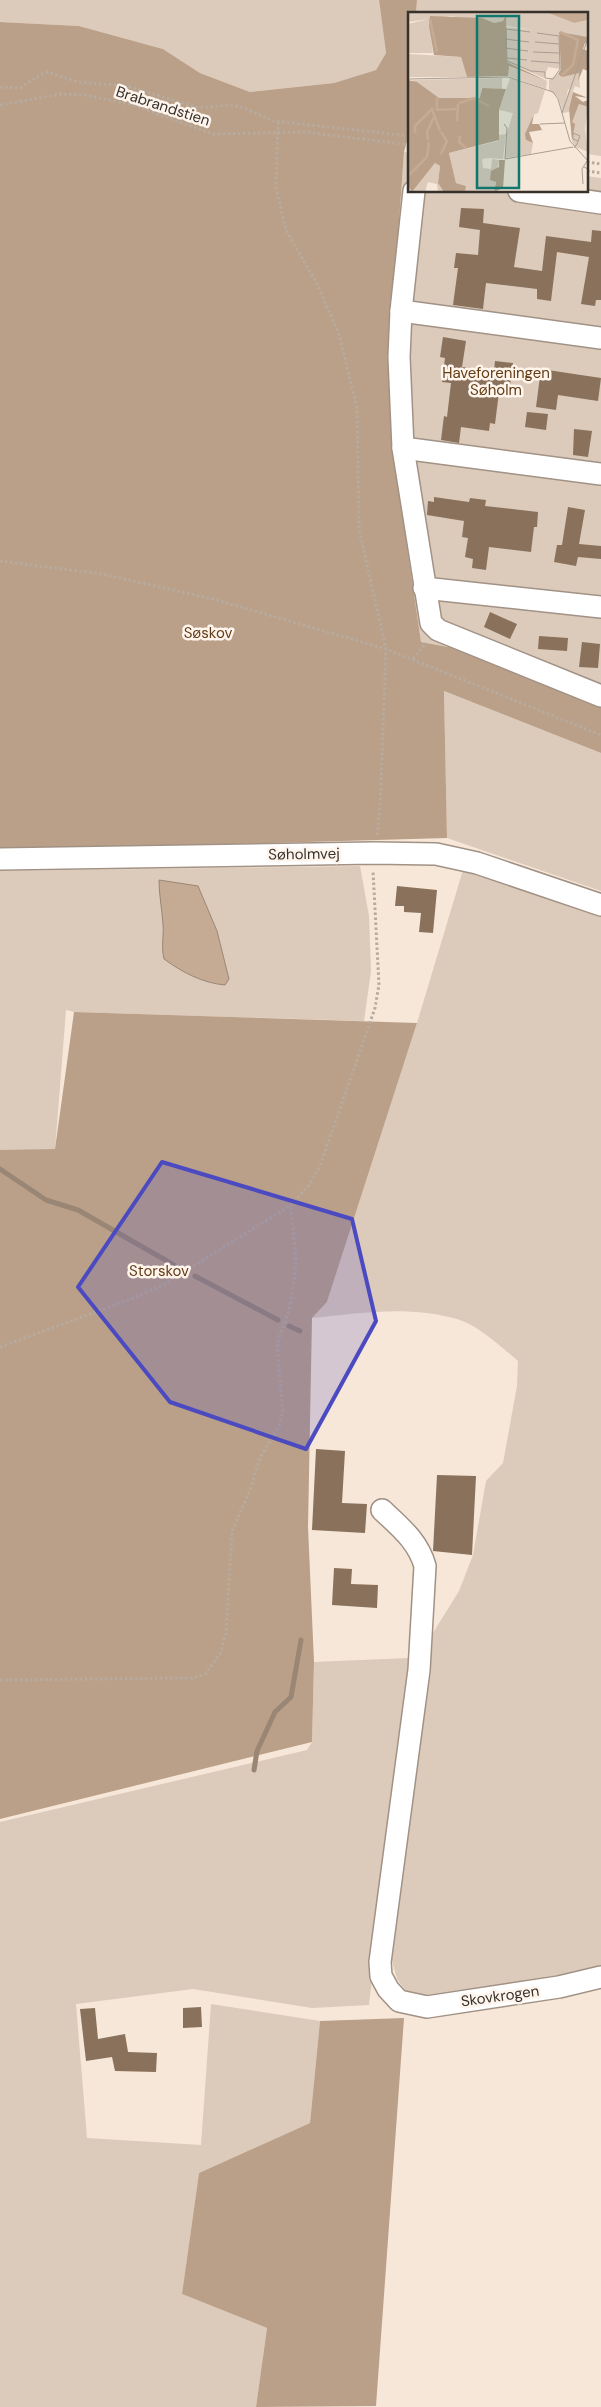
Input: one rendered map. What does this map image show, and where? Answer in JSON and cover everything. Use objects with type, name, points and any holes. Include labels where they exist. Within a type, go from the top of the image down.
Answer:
[{"type":"street","points":[[414,192],[401,311],[399,357],[403,448],[431,623],[438,630],[601,696]]},
{"type":"street","points":[[526,192],[601,203]]},
{"type":"street","points":[[401,311],[601,338]]},
{"type":"street","points":[[403,448],[601,474]]},
{"type":"street","points":[[424,588],[601,607]]},
{"type":"street","name":"Søholmvej","points":[[0,859],[374,852],[436,854],[477,863],[601,905]]},
{"type":"street","name":"Skovkrogen","points":[[382,1510],[412,1538],[422,1554],[425,1566],[419,1670],[380,1962],[381,1976],[388,1989],[399,2001],[427,2006],[559,1987],[601,1977]]},
{"type":"path","points":[[0,87],[20,88],[40,75],[55,73],[78,82],[127,86],[199,108],[229,105],[242,107],[278,122],[408,136]]},
{"type":"path","name":"Brabrandstien","points":[[0,105],[61,94],[85,95],[133,105],[213,134],[277,131],[305,132],[408,145]]},
{"type":"path","points":[[0,1347],[131,1299],[165,1284],[291,1205],[308,1185],[320,1166],[375,1008],[379,985],[378,938],[373,879],[374,852],[380,808],[386,649],[359,529],[358,408],[339,334],[317,284],[286,230],[276,188],[278,122]]},
{"type":"path","points":[[588,162],[601,164]]},
{"type":"path","points":[[588,171],[601,173]]},
{"type":"path","points":[[0,561],[102,574],[214,599],[386,649],[601,735]]},
{"type":"path","points":[[0,1680],[192,1678],[205,1674],[220,1654],[226,1633],[232,1531],[250,1490],[260,1458],[279,1426],[283,1412],[277,1343],[289,1311],[294,1282],[296,1262],[291,1205]]},
{"type":"highlighted area","points":[[162,1162],[352,1219],[376,1321],[306,1449],[170,1402],[78,1287]]},
{"type":"green space","points":[[0,0],[379,0],[386,53],[376,70],[334,83],[250,92],[200,73],[163,49],[79,26],[0,22]]},
{"type":"green space","name":"Søskov","points":[[379,0],[417,0],[416,12],[408,12],[408,137],[404,152],[389,362],[393,450],[421,642],[465,650],[601,706],[601,753],[444,691],[447,838],[0,851],[0,22],[79,26],[163,49],[200,73],[250,92],[334,83],[376,70],[386,53]]},
{"type":"green space","points":[[417,0],[601,0],[601,156],[588,154],[588,12],[416,12]]},
{"type":"green space","name":"Haveforeningen Søholm","points":[[404,152],[408,153],[408,192],[588,192],[588,176],[601,178],[601,706],[465,650],[421,642],[393,450],[389,362]]},
{"type":"green space","points":[[444,691],[601,753],[601,891],[447,838]]},
{"type":"green space","points":[[360,866],[369,916],[371,971],[364,1021],[74,1012],[66,1010],[55,1150],[0,1150],[0,871]]},
{"type":"green space","points":[[463,870],[601,916],[601,1969],[534,1983],[428,1995],[406,1991],[397,1979],[391,1957],[428,1641],[459,1591],[473,1555],[486,1481],[503,1463],[517,1386],[518,1361],[473,1326],[457,1319],[439,1315],[421,1312],[384,1311],[312,1318],[327,1302],[417,1023]]},
{"type":"green space","name":"Storskov","points":[[74,1012],[417,1023],[327,1302],[312,1318],[308,1527],[314,1662],[312,1742],[0,1819],[0,1150],[55,1149]]},
{"type":"green space","points":[[410,1658],[369,2005],[312,2008],[193,1989],[76,2004],[87,2138],[201,2145],[211,2004],[320,2021],[310,2123],[199,2173],[182,2294],[267,2328],[256,2407],[0,2407],[0,1822],[307,1750],[312,1742],[314,1662]]},
{"type":"green space","points":[[404,2018],[376,2406],[256,2407],[267,2328],[182,2294],[199,2173],[310,2123],[320,2021]]},
{"type":"shaded area","points":[[159,880],[198,886],[217,931],[229,979],[225,985],[208,982],[193,976],[164,959]]},
{"type":"building","points":[[461,208],[484,209],[483,223],[520,228],[514,267],[542,271],[546,236],[591,242],[592,230],[601,231],[601,300],[596,300],[595,306],[581,304],[589,257],[557,252],[551,301],[537,299],[537,289],[486,283],[483,309],[453,305],[458,268],[454,268],[456,253],[478,255],[480,230],[459,227]]},
{"type":"building","points":[[443,337],[466,341],[462,367],[494,371],[495,361],[513,363],[510,385],[500,384],[495,424],[490,423],[489,431],[461,427],[459,443],[441,440],[444,416],[447,417],[451,383],[442,382],[445,358],[440,357]]},
{"type":"building","points":[[541,369],[601,378],[598,401],[558,395],[556,410],[536,407]]},
{"type":"building","points":[[527,412],[548,414],[546,430],[525,427]]},
{"type":"building","points":[[574,429],[592,431],[588,457],[573,455]]},
{"type":"building","points":[[434,497],[469,502],[470,498],[486,500],[485,506],[538,512],[537,527],[534,527],[531,552],[489,547],[486,570],[472,568],[473,559],[465,557],[468,538],[462,537],[464,521],[427,515],[428,501],[434,502]]},
{"type":"building","points":[[568,507],[585,510],[579,544],[601,546],[601,559],[578,557],[576,566],[554,562],[557,545],[562,545]]},
{"type":"building","points":[[490,612],[517,624],[510,639],[484,627]]},
{"type":"building","points":[[539,636],[568,638],[567,651],[538,649]]},
{"type":"building","points":[[582,642],[600,644],[598,668],[579,667]]},
{"type":"building","points":[[397,886],[437,890],[433,933],[419,932],[421,913],[404,912],[404,906],[395,906]]},
{"type":"building","points":[[316,1449],[345,1451],[342,1503],[367,1504],[365,1533],[312,1530]]},
{"type":"building","points":[[437,1475],[476,1476],[472,1555],[433,1551]]},
{"type":"building","points":[[334,1568],[352,1569],[351,1584],[378,1585],[377,1608],[332,1605]]},
{"type":"building","points":[[201,2007],[202,2027],[183,2028],[183,2008]]},
{"type":"building","points":[[95,2008],[98,2039],[125,2034],[128,2052],[157,2053],[156,2072],[115,2071],[112,2057],[86,2061],[80,2009]]},
{"type":"waterway","points":[[0,1169],[46,1200],[78,1210],[174,1265]]},
{"type":"waterway","points":[[195,1276],[278,1320]]},
{"type":"waterway","points":[[289,1326],[300,1331]]},
{"type":"waterway","points":[[254,1770],[257,1751],[275,1712],[291,1697],[301,1640]]}]
